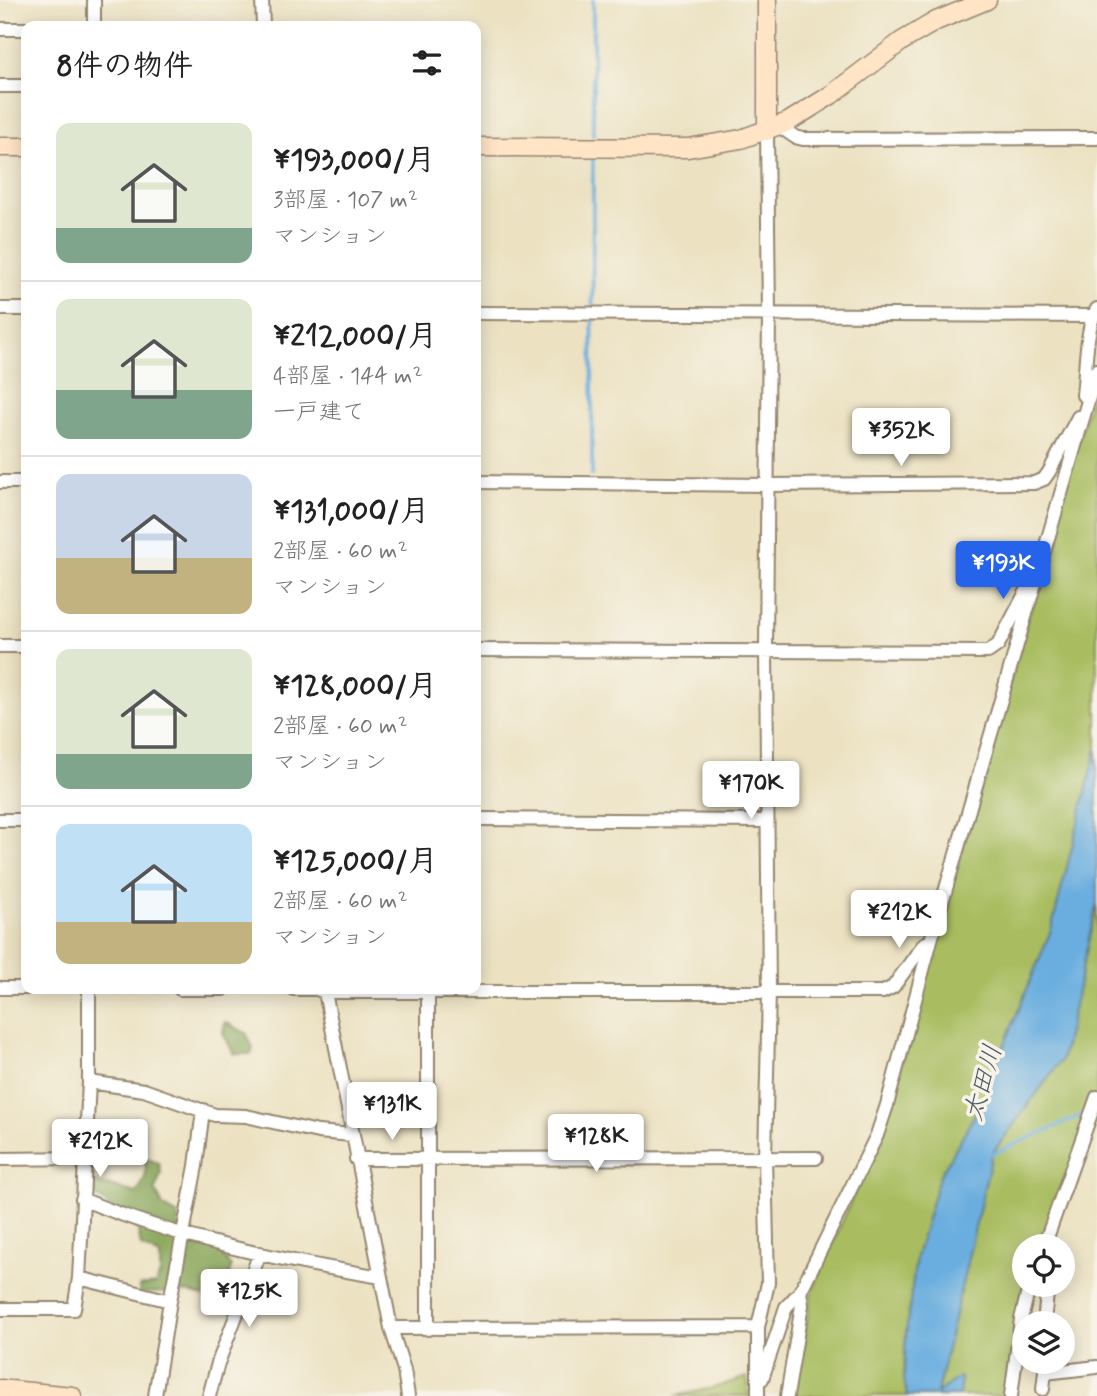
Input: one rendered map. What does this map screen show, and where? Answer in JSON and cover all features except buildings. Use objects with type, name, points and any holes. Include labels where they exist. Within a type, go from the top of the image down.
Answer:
[{"type":"street","points":[[94,0],[94,21]]},
{"type":"street","points":[[262,0],[262,21]]},
{"type":"street","points":[[758,1394],[758,1327],[768,1283],[765,1157],[769,992],[766,649],[773,128],[767,0]]},
{"type":"street","points":[[481,147],[688,148],[741,139],[773,128],[831,95],[902,41],[936,21],[987,0]]},
{"type":"street","points":[[0,29],[21,29]]},
{"type":"street","points":[[0,86],[21,86]]},
{"type":"street","points":[[773,128],[803,139],[1097,138]]},
{"type":"street","points":[[0,147],[21,147]]},
{"type":"street","points":[[0,309],[21,309]]},
{"type":"street","points":[[481,313],[1095,313],[1083,397],[1085,409]]},
{"type":"street","points":[[758,1394],[786,1307],[800,1292],[877,1135],[887,1105],[931,940],[1097,370]]},
{"type":"street","points":[[481,482],[768,485],[1034,483],[1044,479],[1049,472],[1074,421],[1085,409]]},
{"type":"street","points":[[0,482],[21,482]]},
{"type":"street","points":[[481,650],[993,650],[1036,575]]},
{"type":"street","points":[[0,646],[21,646]]},
{"type":"street","points":[[481,819],[767,821]]},
{"type":"street","points":[[0,820],[21,820]]},
{"type":"street","points":[[481,990],[883,992],[893,987],[924,944],[931,940]]},
{"type":"street","points":[[0,988],[21,988]]},
{"type":"street","points":[[0,1309],[74,1309],[79,1278],[89,1082],[89,994]]},
{"type":"street","points":[[325,994],[356,1159],[408,1396]]},
{"type":"street","points":[[428,994],[428,1329]]},
{"type":"street","points":[[89,1082],[144,1090],[215,1115],[246,1116],[273,1124],[352,1135]]},
{"type":"street","points":[[1049,1234],[1097,1097]]},
{"type":"street","points":[[155,1396],[196,1166],[202,1110]]},
{"type":"street","points":[[0,1159],[85,1158]]},
{"type":"street","points":[[356,1159],[816,1158]]},
{"type":"street","points":[[82,1199],[182,1235],[304,1264],[381,1276]]},
{"type":"street","points":[[209,1396],[218,1363],[260,1253]]},
{"type":"street","points":[[79,1278],[170,1301]]},
{"type":"street","points":[[787,1396],[802,1305],[800,1292]]},
{"type":"street","points":[[1011,1396],[1027,1297]]},
{"type":"street","points":[[391,1328],[758,1327]]},
{"type":"street","points":[[1075,1367],[1097,1367]]},
{"type":"street","points":[[1043,1389],[1045,1374]]},
{"type":"street","points":[[0,1389],[72,1396]]},
{"type":"green space","points":[[1097,375],[1097,1096],[1048,1234],[1012,1234],[1012,1297],[1022,1297],[1019,1311],[1012,1311],[1012,1355],[1005,1396],[795,1396],[811,1295],[885,1121]]},
{"type":"green space","points":[[225,1022],[246,1033],[253,1048],[251,1054],[234,1054],[223,1033]]},
{"type":"green space","points":[[144,1158],[159,1163],[161,1173],[155,1190],[163,1206],[178,1215],[178,1226],[219,1251],[231,1267],[227,1285],[206,1297],[188,1292],[139,1293],[140,1286],[156,1284],[160,1273],[160,1256],[141,1246],[138,1230],[88,1189],[92,1181],[136,1193],[145,1177]]},
{"type":"green space","points":[[747,1377],[749,1396],[675,1396],[713,1388]]},
{"type":"water","points":[[1097,748],[1097,903],[1062,1059],[992,1154],[937,1393],[959,1377],[959,1396],[907,1396],[904,1379],[906,1332],[916,1257],[939,1177],[979,1107],[1051,930]]},
{"type":"waterway","points":[[593,0],[593,135]]},
{"type":"waterway","points":[[592,475],[593,159]]},
{"type":"waterway","points":[[992,1154],[1087,1113]]},
{"type":"water label","name":"太田川","points":[[984,1083]]}]
